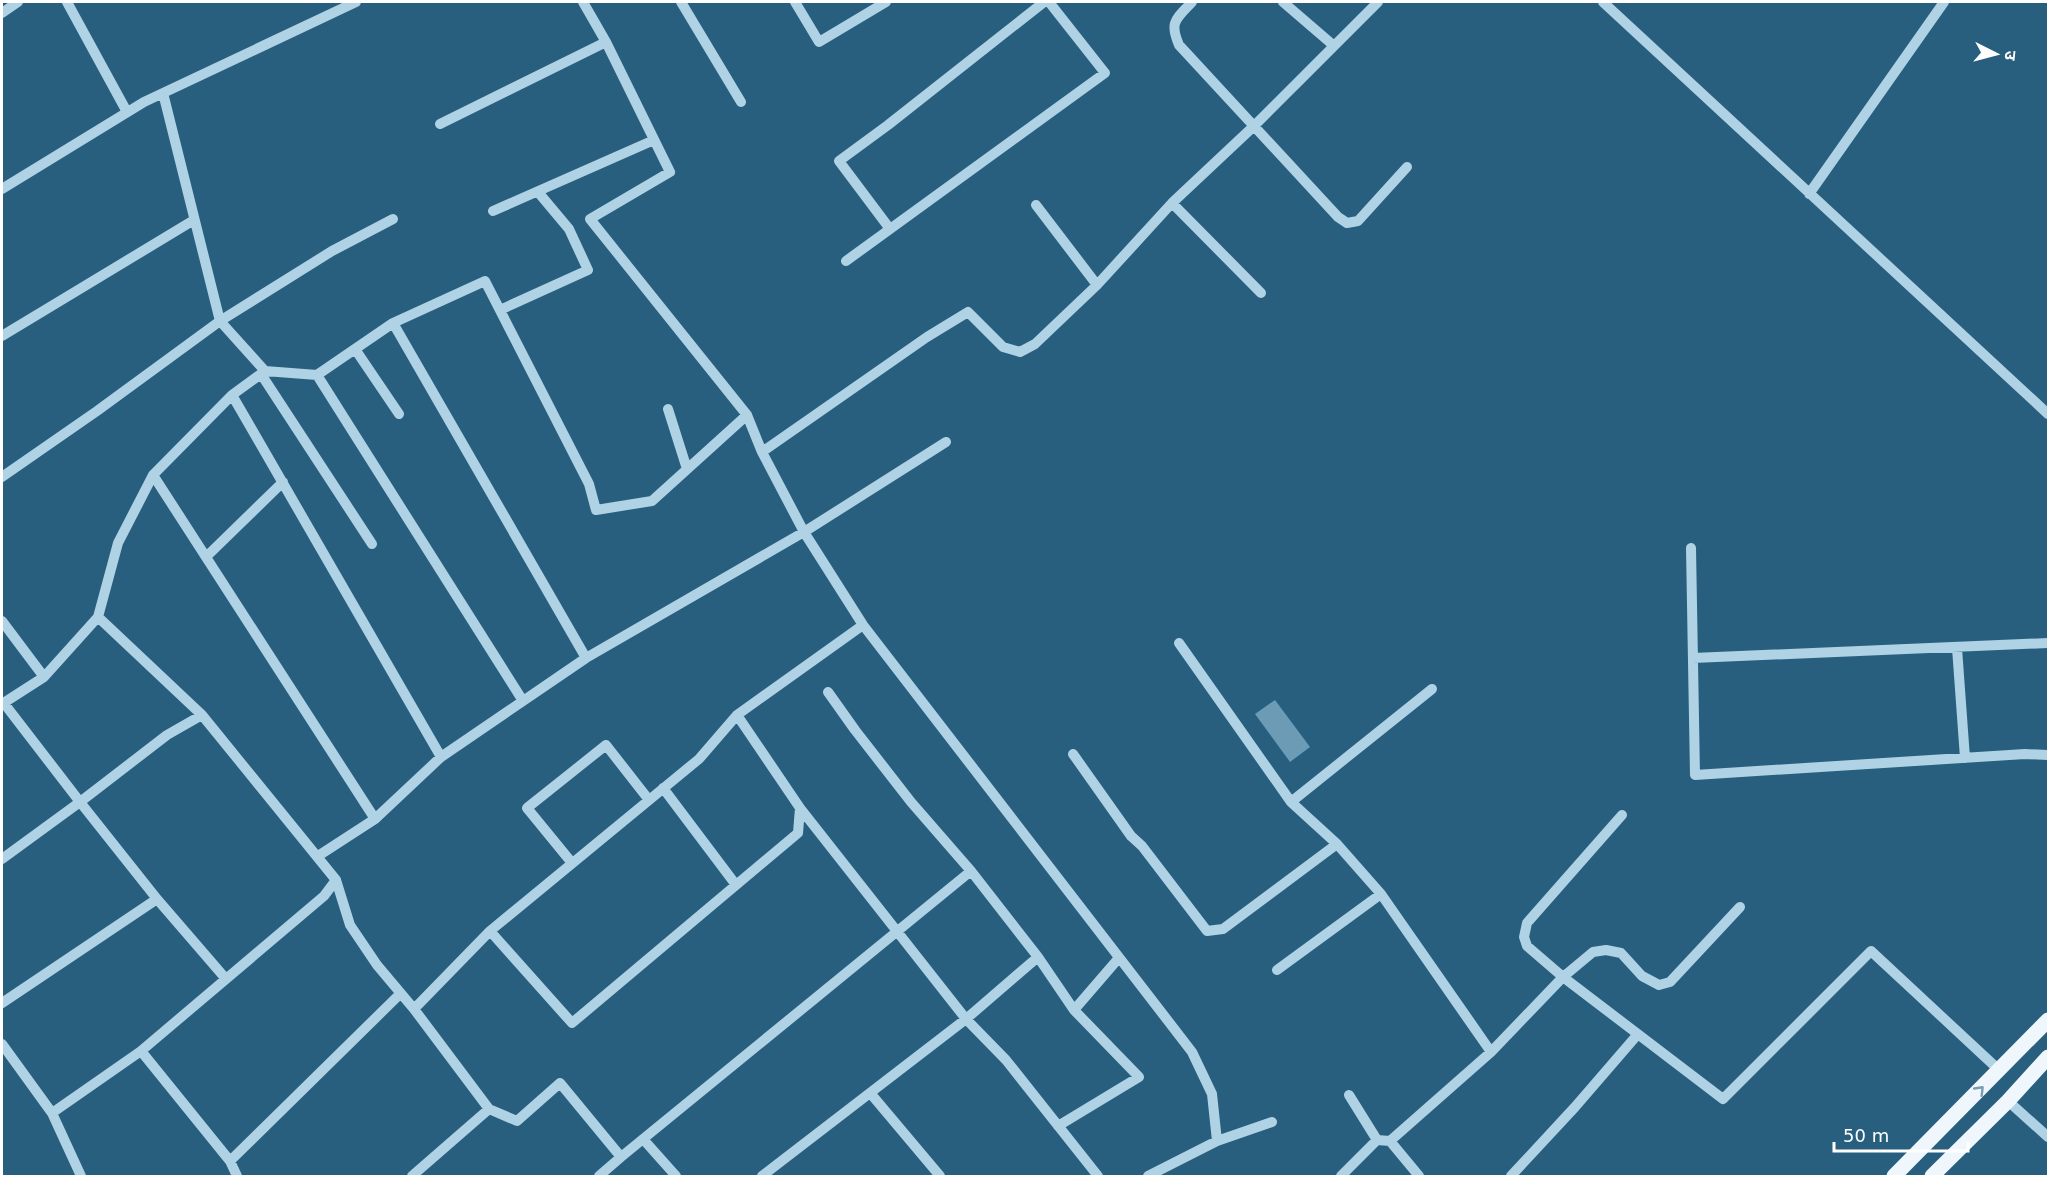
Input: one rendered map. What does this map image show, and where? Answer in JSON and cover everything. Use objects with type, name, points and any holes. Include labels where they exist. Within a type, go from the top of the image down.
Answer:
[{"type":"main road","points":[[1894,1176],[2049,1020]]},
{"type":"main road","points":[[1932,1176],[2049,1058]]},
{"type":"street","points":[[2,13],[18,2]]},
{"type":"street","points":[[70,2],[127,112]]},
{"type":"street","points":[[2,189],[127,112],[356,2]]},
{"type":"street","points":[[583,2],[606,42],[670,172],[590,219],[747,415],[762,452],[804,532],[863,625],[1118,959],[1192,1052],[1212,1094],[1217,1141]]},
{"type":"street","points":[[681,2],[741,102]]},
{"type":"street","points":[[795,2],[819,42],[886,2]]},
{"type":"street","points":[[890,229],[839,161],[1044,2]]},
{"type":"street","points":[[846,261],[1105,73],[1049,2]]},
{"type":"street","points":[[1192,2],[1177,18],[1173,32],[1179,45],[1338,217],[1347,223],[1358,221],[1407,167]]},
{"type":"street","points":[[1283,2],[1333,45]]},
{"type":"street","points":[[762,452],[927,337],[968,312],[1003,347],[1020,352],[1035,344],[1096,285],[1172,203],[1254,126],[1378,2]]},
{"type":"street","points":[[1603,2],[2049,414]]},
{"type":"street","points":[[1809,194],[1944,2]]},
{"type":"street","points":[[440,124],[606,42]]},
{"type":"street","points":[[163,93],[220,321],[263,372],[372,544]]},
{"type":"street","points":[[493,212],[654,140]]},
{"type":"street","points":[[500,310],[588,270],[569,229],[538,192]]},
{"type":"street","points":[[1172,203],[1261,293]]},
{"type":"street","points":[[1036,205],[1096,285]]},
{"type":"street","points":[[2,477],[220,321],[332,251],[393,219]]},
{"type":"street","points":[[2,336],[194,220]]},
{"type":"street","points":[[226,979],[157,899],[2,703],[44,677],[98,617],[118,543],[153,475],[232,395],[263,372],[317,375],[393,323],[485,281],[589,484],[596,510],[652,501],[747,415]]},
{"type":"street","points":[[393,323],[585,658]]},
{"type":"street","points":[[355,349],[399,414]]},
{"type":"street","points":[[317,375],[523,701]]},
{"type":"street","points":[[232,395],[441,757]]},
{"type":"street","points":[[669,409],[687,469]]},
{"type":"street","points":[[318,856],[375,819],[441,757],[585,658],[804,532],[946,442]]},
{"type":"street","points":[[153,475],[375,819]]},
{"type":"street","points":[[206,557],[283,482]]},
{"type":"street","points":[[1691,548],[1695,775],[2025,754],[2049,755]]},
{"type":"street","points":[[98,617],[202,715],[318,856],[336,880],[350,925],[489,1109],[517,1121],[560,1083],[621,1156]]},
{"type":"street","points":[[2,621],[44,677]]},
{"type":"street","points":[[414,1009],[490,931],[699,759],[737,715],[863,625]]},
{"type":"street","points":[[1179,643],[1292,802],[1337,844],[1381,894],[1491,1052]]},
{"type":"street","points":[[1693,658],[2049,643]]},
{"type":"street","points":[[1957,648],[1965,758]]},
{"type":"street","points":[[1292,802],[1432,689]]},
{"type":"street","points":[[828,692],[911,802],[971,871],[1038,957],[1074,1010],[1139,1077],[1058,1126]]},
{"type":"street","points":[[2,859],[167,735],[202,715]]},
{"type":"street","points":[[737,715],[800,808],[966,1019],[1006,1060],[1098,1176]]},
{"type":"street","points":[[572,863],[527,808],[606,745],[649,800]]},
{"type":"street","points":[[1073,754],[1131,836],[1142,846],[1207,931],[1223,929],[1337,844]]},
{"type":"street","points":[[663,788],[736,885]]},
{"type":"street","points":[[490,931],[572,1023],[798,833],[800,808]]},
{"type":"street","points":[[1622,815],[1527,923],[1524,937],[1527,946],[1563,977],[1723,1099],[1870,951],[1999,1070]]},
{"type":"street","points":[[599,1176],[971,871]]},
{"type":"street","points":[[52,1113],[141,1052],[324,896],[336,880]]},
{"type":"street","points":[[1277,970],[1381,894]]},
{"type":"street","points":[[2,1003],[157,899]]},
{"type":"street","points":[[1341,1176],[1377,1140],[1390,1141],[1491,1052],[1563,977],[1593,952],[1606,950],[1621,954],[1642,976],[1659,985],[1670,982],[1740,907]]},
{"type":"street","points":[[762,1176],[966,1019],[1038,957]]},
{"type":"street","points":[[1074,1010],[1118,959]]},
{"type":"street","points":[[230,1161],[400,994]]},
{"type":"street","points":[[1511,1176],[1638,1034]]},
{"type":"street","points":[[2,1044],[52,1113],[81,1176]]},
{"type":"street","points":[[141,1052],[230,1161],[237,1176]]},
{"type":"street","points":[[871,1094],[940,1176]]},
{"type":"street","points":[[1348,1095],[1377,1140]]},
{"type":"street","points":[[2008,1101],[2049,1137]]},
{"type":"street","points":[[412,1176],[489,1109]]},
{"type":"street","points":[[1148,1176],[1217,1141],[1272,1122]]},
{"type":"street","points":[[643,1139],[676,1176]]},
{"type":"street","points":[[1390,1141],[1419,1176]]},
{"type":"building","points":[[1275,700],[1310,747],[1290,762],[1255,714]]}]
